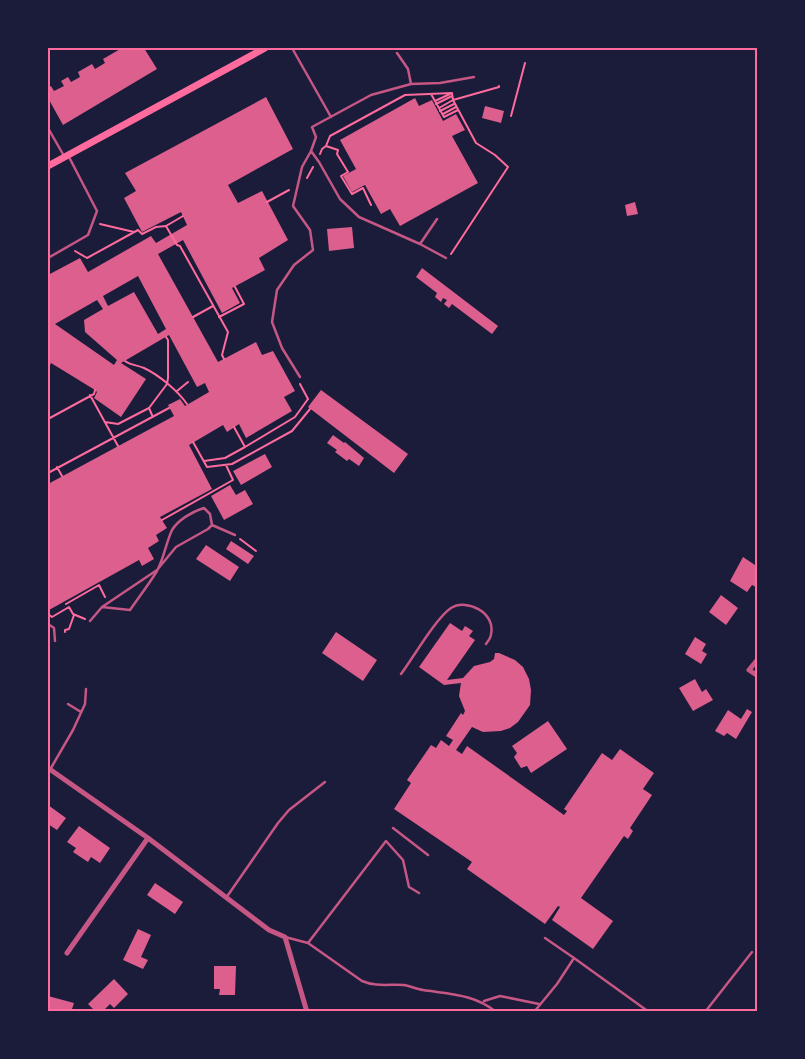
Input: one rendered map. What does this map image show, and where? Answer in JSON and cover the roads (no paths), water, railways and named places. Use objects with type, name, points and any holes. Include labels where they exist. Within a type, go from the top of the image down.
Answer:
[{"type":"main road","points":[[48,166],[265,48]]},
{"type":"street","points":[[758,660],[749,670],[758,676]]},
{"type":"street","points":[[49,769],[148,838],[269,930],[285,937],[307,1012]]},
{"type":"street","points":[[67,953],[148,838]]},
{"type":"lane","points":[[292,48],[331,117]]},
{"type":"lane","points":[[397,53],[408,69],[411,84]]},
{"type":"lane","points":[[300,377],[282,348],[272,322],[277,290],[294,265],[313,250],[310,230],[293,206],[302,167],[316,137],[312,127],[371,95],[411,84],[440,83],[474,77]]},
{"type":"lane","points":[[48,128],[97,211],[88,235],[48,258]]},
{"type":"lane","points":[[311,151],[340,199],[359,217],[420,244],[446,258]]},
{"type":"lane","points":[[420,244],[437,219]]},
{"type":"lane","points":[[90,621],[102,607],[157,570],[173,530],[180,522],[197,510],[204,508],[210,514],[212,524],[208,529],[176,547],[157,570],[130,610],[102,607]]},
{"type":"lane","points":[[212,524],[235,536]]},
{"type":"lane","points":[[401,674],[437,621],[453,606],[468,605],[477,608],[486,615],[492,631],[486,644]]},
{"type":"lane","points":[[48,624],[54,628],[55,641]]},
{"type":"lane","points":[[49,769],[85,704],[86,689]]},
{"type":"lane","points":[[68,704],[81,712]]},
{"type":"lane","points":[[226,898],[289,810],[325,782]]},
{"type":"lane","points":[[393,828],[428,855]]},
{"type":"lane","points":[[308,943],[386,841],[403,860],[409,887],[419,893]]},
{"type":"lane","points":[[285,937],[308,943],[368,984],[374,986],[405,985],[414,989],[464,996],[482,1002],[496,1012]]},
{"type":"lane","points":[[545,938],[649,1012]]},
{"type":"lane","points":[[704,1012],[752,952]]},
{"type":"lane","points":[[534,1012],[557,984],[574,958]]},
{"type":"lane","points":[[482,1002],[500,996],[540,1004]]}]
